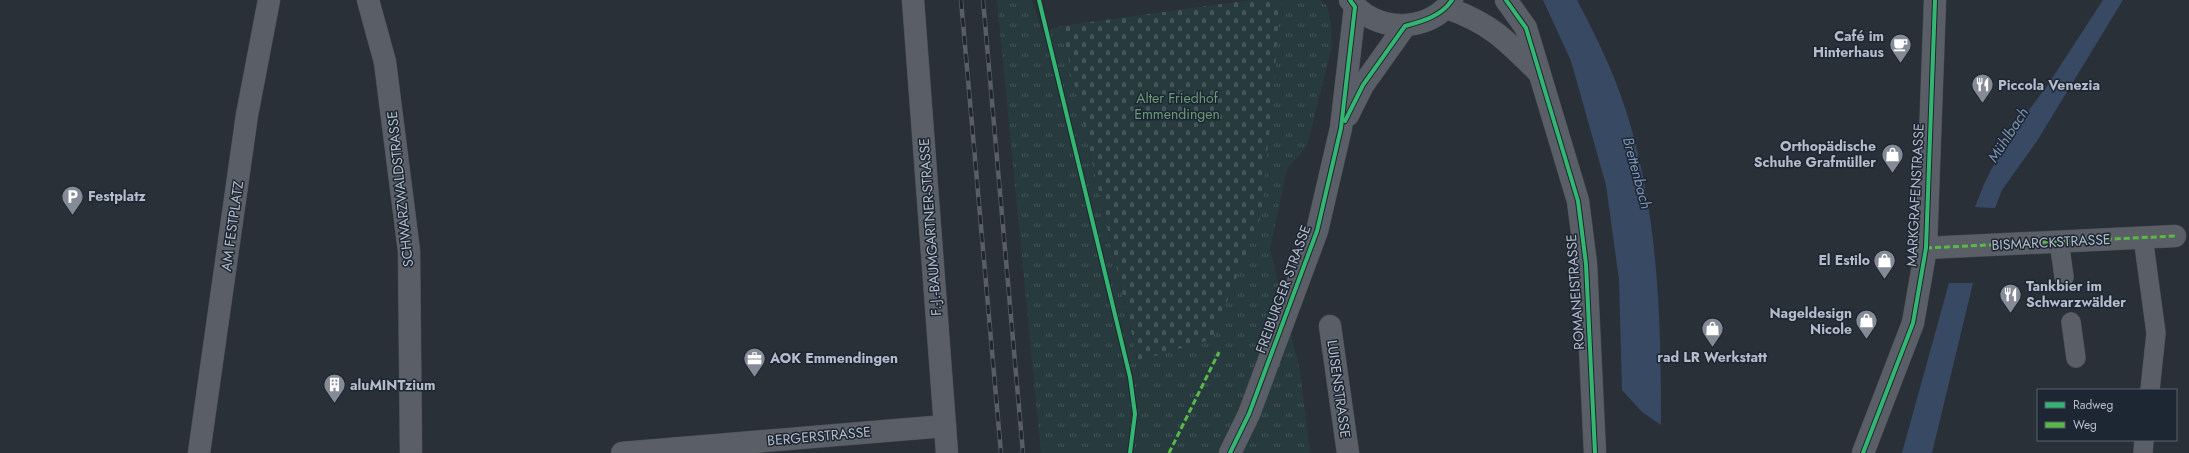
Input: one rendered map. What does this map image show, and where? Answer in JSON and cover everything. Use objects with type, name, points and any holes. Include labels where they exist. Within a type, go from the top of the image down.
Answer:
[{"type":"street","name":"AM FESTPLATZ","points":[[199,453],[247,115],[269,0]]},
{"type":"street","name":"SCHWARZWALDSTRASSE","points":[[368,0],[385,62],[409,251],[411,453]]},
{"type":"street","name":"F.-J.-BAUMGARTNER-STRASSE","points":[[913,0],[947,453]]},
{"type":"street","name":"ROMANEISTRASSE","points":[[1506,0],[1526,28],[1578,201],[1586,264],[1595,453]]},
{"type":"street","name":"MARKGRAFENSTRASSE","points":[[1863,453],[1913,323],[1926,248],[1935,0]]},
{"type":"street","points":[[1353,4],[1378,22],[1405,26],[1428,20],[1450,4]]},
{"type":"street","name":"FREIBURGER STRASSE","points":[[1230,453],[1249,414],[1317,230],[1341,128],[1353,4]]},
{"type":"street","name":"ROMANEISTRASSE","points":[[1450,4],[1472,16],[1499,34],[1538,72]]},
{"type":"street","name":"FREIBURGER STRASSE","points":[[1341,128],[1363,85],[1405,26]]},
{"type":"street","name":"BISMARCKSTRASSE","points":[[1926,248],[2175,236]]},
{"type":"street","name":"LUISENSTRASSE","points":[[1330,326],[1348,453]]},
{"type":"street","name":"BERGERSTRASSE","points":[[622,453],[945,426]]},
{"type":"lane","points":[[2142,237],[2156,333],[2150,389]]},
{"type":"lane","points":[[2059,242],[2064,277]]},
{"type":"lane","points":[[2071,322],[2076,358]]},
{"type":"lane","points":[[2143,453],[2144,441]]},
{"type":"green space","points":[[997,0],[1032,0],[1042,32],[1061,26],[1137,359],[1274,82],[1280,0],[1320,0],[1327,6],[1331,24],[1332,46],[1307,146],[1287,169],[1270,249],[1300,371],[1310,453],[1041,453]]},
{"type":"green space","name":"Alter Friedhof Emmendingen","points":[[1251,0],[1280,0],[1274,82],[1261,216],[1212,339],[1138,361],[1061,26]]},
{"type":"water","name":"Brettenbach","points":[[1543,0],[1577,0],[1615,80],[1632,131],[1648,204],[1657,277],[1661,425],[1642,412],[1622,390],[1619,280],[1606,185],[1571,61]]},
{"type":"water","points":[[2103,0],[2123,0],[2037,141],[2002,190],[1995,208],[1975,207],[1984,184],[2006,141],[2047,86]]},
{"type":"water","points":[[1949,283],[1973,283],[1932,453],[1902,453]]},
{"type":"railway","points":[[961,0],[1001,453]]},
{"type":"railway","points":[[983,0],[1023,453]]},
{"type":"marked path","points":[[1926,248],[2175,236]]},
{"type":"marked path","points":[[1169,453],[1219,352]]},
{"type":"cycle path","points":[[1039,0],[1130,377],[1135,414],[1130,453]]},
{"type":"cycle path","points":[[1230,453],[1249,414],[1317,231],[1341,128],[1355,7],[1350,0]]},
{"type":"cycle path","points":[[1345,121],[1363,85],[1405,26],[1432,17],[1448,6],[1452,0]]},
{"type":"cycle path","points":[[1506,0],[1526,28],[1578,201],[1586,264],[1595,453]]},
{"type":"cycle path","points":[[1863,453],[1913,323],[1926,248],[1935,0]]},
{"type":"place","name":"Café im Hinterhaus","points":[[1900,64]]},
{"type":"place","name":"Piccola Venezia","points":[[1983,104]]},
{"type":"place","name":"Orthopädische Schuhe Grafmüller","points":[[1892,174]]},
{"type":"place","name":"Festplatz","points":[[73,216]]},
{"type":"place","name":"El Estilo","points":[[1885,280]]},
{"type":"place","name":"Tankbier im Schwarzwälder","points":[[2011,314]]},
{"type":"place","name":"Nageldesign Nicole","points":[[1867,340]]},
{"type":"place","name":"rad LR Werkstatt","points":[[1712,348]]},
{"type":"place","name":"AOK Emmendingen","points":[[755,378]]},
{"type":"place","name":"aluMINTzium","points":[[334,404]]},
{"type":"water label","name":"Mühlbach","points":[[2008,135]]}]
